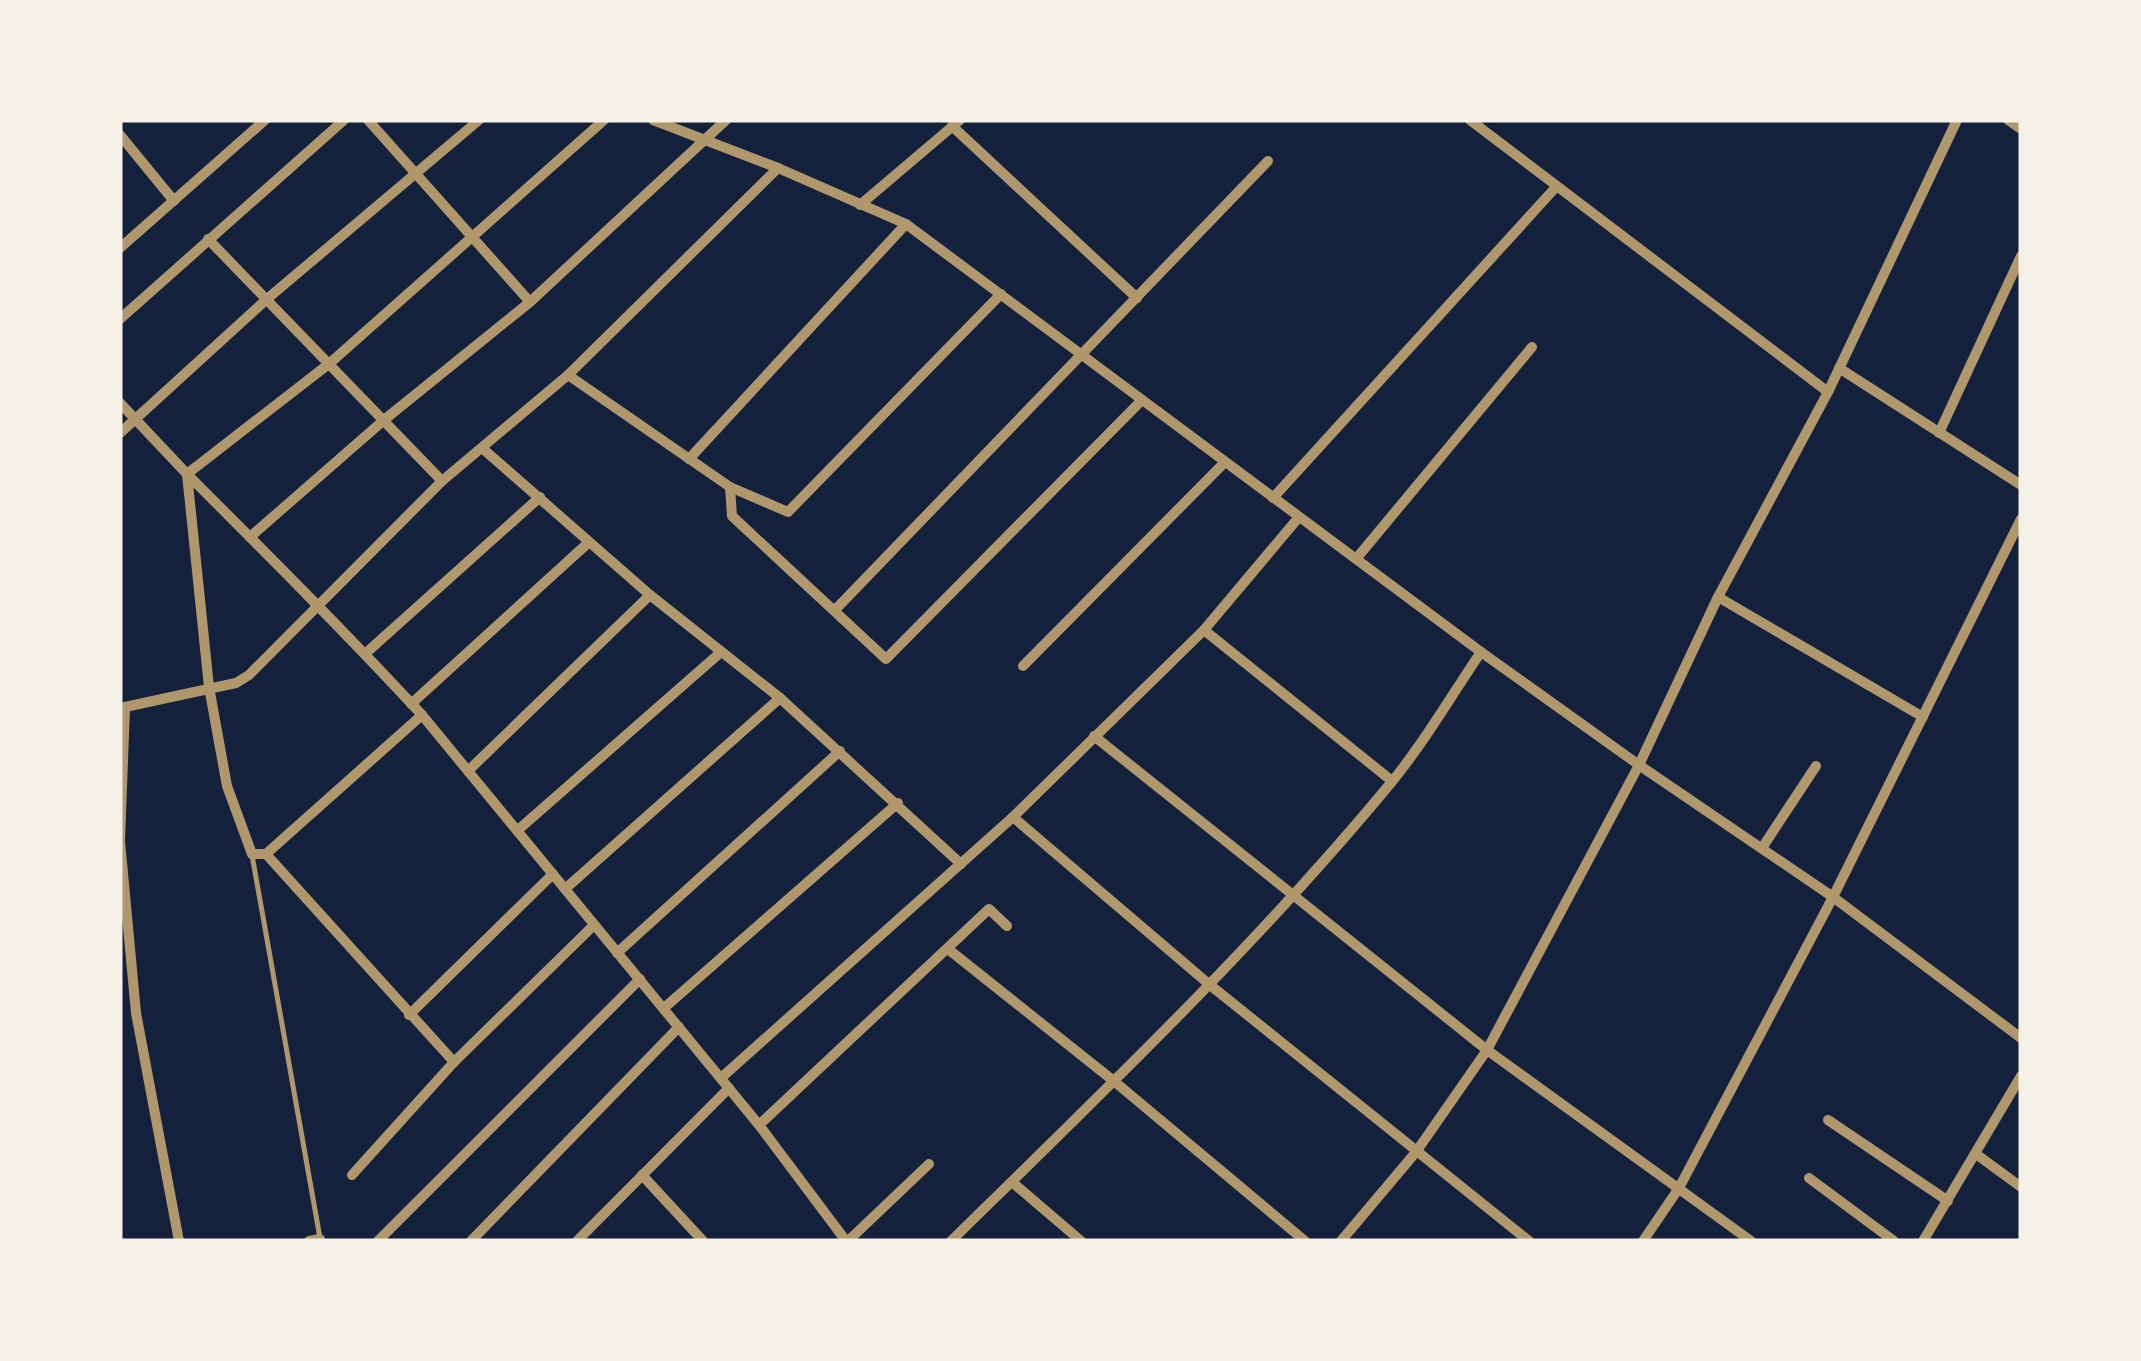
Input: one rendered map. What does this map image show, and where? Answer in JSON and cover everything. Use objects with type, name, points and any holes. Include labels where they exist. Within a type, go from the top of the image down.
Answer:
[{"type":"street","points":[[120,248],[265,120]]},
{"type":"street","points":[[120,319],[344,120]]},
{"type":"street","points":[[368,120],[530,302]]},
{"type":"street","points":[[120,433],[267,298],[479,120]]},
{"type":"street","points":[[187,474],[330,364],[604,120]]},
{"type":"street","points":[[653,120],[778,168],[906,224],[1481,652],[1833,898],[2021,1038]]},
{"type":"street","points":[[250,537],[384,420],[530,302],[726,120]]},
{"type":"street","points":[[1470,120],[1828,392]]},
{"type":"street","points":[[1341,1241],[1416,1152],[1486,1050],[1639,765],[1718,597],[1828,392],[1957,120]]},
{"type":"street","points":[[2008,120],[2021,129]]},
{"type":"street","points":[[860,205],[956,123],[1137,298]]},
{"type":"street","points":[[120,135],[174,201]]},
{"type":"street","points":[[835,610],[1268,162]]},
{"type":"street","points":[[179,1241],[136,1012],[120,841],[126,707],[236,683],[249,675],[442,480],[568,376],[778,168]]},
{"type":"street","points":[[1273,498],[1556,187]]},
{"type":"street","points":[[689,459],[906,224]]},
{"type":"street","points":[[208,239],[442,480]]},
{"type":"street","points":[[1939,433],[2021,256]]},
{"type":"street","points":[[568,376],[730,487],[788,512],[1000,294]]},
{"type":"street","points":[[1356,559],[1532,348]]},
{"type":"street","points":[[1838,368],[2021,484]]},
{"type":"street","points":[[730,487],[732,516],[886,659],[1142,400]]},
{"type":"street","points":[[120,403],[422,716],[725,1083],[847,1241],[929,1164]]},
{"type":"street","points":[[482,448],[650,595],[780,698],[961,864]]},
{"type":"street","points":[[1023,666],[1226,462]]},
{"type":"street","points":[[187,474],[210,687],[226,786],[252,854],[266,854],[422,716]]},
{"type":"street","points":[[366,654],[540,497]]},
{"type":"street","points":[[578,1241],[725,1083],[1013,817],[1204,630],[1299,517]]},
{"type":"street","points":[[1643,1241],[1679,1188],[1833,898],[2021,519]]},
{"type":"street","points":[[411,704],[588,542]]},
{"type":"street","points":[[468,771],[650,595]]},
{"type":"street","points":[[1718,597],[1923,717]]},
{"type":"street","points":[[1204,630],[1392,781]]},
{"type":"street","points":[[518,830],[721,652]]},
{"type":"street","points":[[951,1241],[1210,986],[1293,895],[1392,781],[1481,652]]},
{"type":"street","points":[[564,890],[780,698]]},
{"type":"street","points":[[1094,736],[1486,1050],[1751,1241]]},
{"type":"street","points":[[617,952],[840,751]]},
{"type":"street","points":[[1762,848],[1816,766]]},
{"type":"street","points":[[664,1008],[898,803]]},
{"type":"street","points":[[1013,817],[1210,986],[1530,1241]]},
{"type":"street","points":[[266,854],[454,1062]]},
{"type":"street","points":[[409,1014],[552,874]]},
{"type":"street","points":[[759,1125],[989,909],[1007,926]]},
{"type":"street","points":[[352,1174],[454,1062],[593,926]]},
{"type":"street","points":[[948,949],[1305,1241]]},
{"type":"street","points":[[378,1241],[640,979]]},
{"type":"street","points":[[471,1241],[679,1027]]},
{"type":"street","points":[[1922,1241],[2021,1076]]},
{"type":"street","points":[[1828,1120],[1948,1200]]},
{"type":"street","points":[[1976,1154],[2021,1186]]},
{"type":"street","points":[[642,1176],[702,1241]]},
{"type":"street","points":[[1808,1178],[1894,1241]]},
{"type":"street","points":[[1012,1182],[1081,1241]]},
{"type":"lane","points":[[252,854],[317,1240]]}]
